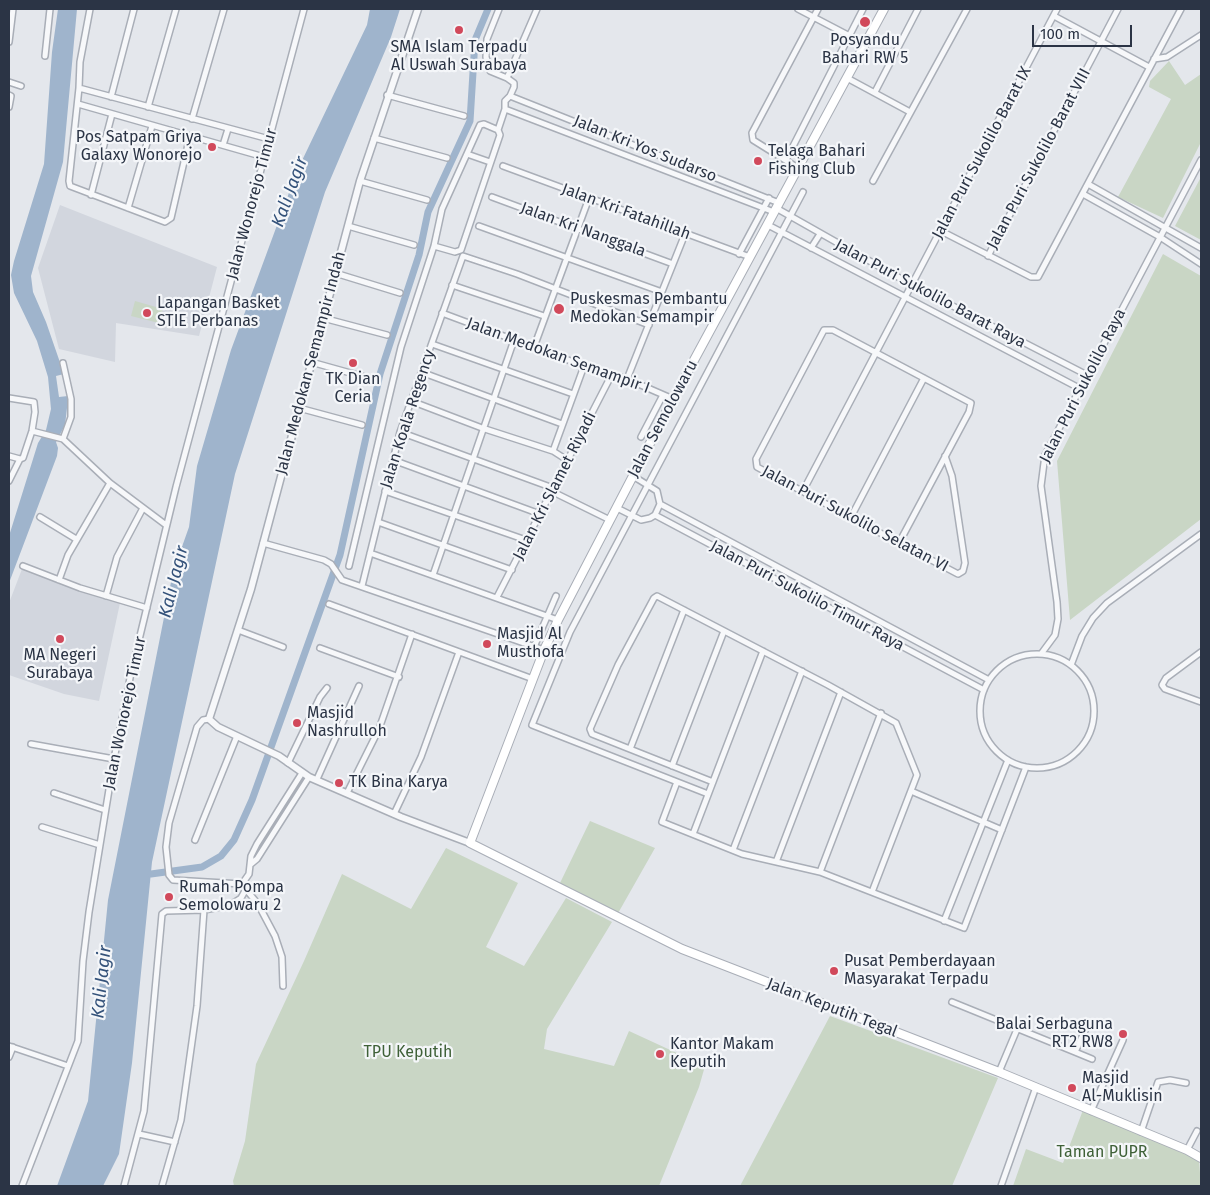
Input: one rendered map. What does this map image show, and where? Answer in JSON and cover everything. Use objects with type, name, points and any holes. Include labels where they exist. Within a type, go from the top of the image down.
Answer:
[{"type":"main road","name":"Jalan Semolowaru","points":[[470,843],[544,650],[558,620],[610,520],[635,477],[673,399],[769,226],[798,168],[849,79],[884,9]]},
{"type":"main road","name":"Jalan Keputih Tegal","points":[[470,843],[680,948],[999,1072],[1187,1150],[1201,1158]]},
{"type":"street","points":[[9,42],[12,9]]},
{"type":"street","points":[[45,56],[50,9]]},
{"type":"street","points":[[90,9],[80,62],[78,104],[69,178],[70,186],[165,222],[170,218],[190,136]]},
{"type":"street","points":[[111,97],[134,9]]},
{"type":"street","points":[[148,107],[176,9]]},
{"type":"street","points":[[192,119],[224,9]]},
{"type":"street","name":"Jalan Wonorejo Timur","points":[[22,1186],[78,1041],[83,961],[105,810],[114,759],[147,608],[166,525],[304,9]]},
{"type":"street","name":"Jalan Medokan Semampir Indah","points":[[209,719],[238,630],[263,543],[360,181],[388,95],[412,32],[418,9]]},
{"type":"street","points":[[434,246],[455,252],[461,250],[499,132],[505,110],[505,101],[510,96],[514,84],[508,78],[490,71],[486,57],[487,39],[499,9]]},
{"type":"street","points":[[508,78],[536,9]]},
{"type":"street","points":[[798,9],[865,44]]},
{"type":"street","points":[[798,168],[753,140],[752,133],[818,9]]},
{"type":"street","points":[[786,160],[864,9]]},
{"type":"street","points":[[875,92],[918,9]]},
{"type":"street","points":[[873,181],[967,9]]},
{"type":"street","name":"Jalan Puri Sukolilo Barat IX","points":[[804,491],[905,296],[1058,9]]},
{"type":"street","name":"Jalan Puri Sukolilo Barat VIII","points":[[988,256],[1118,9]]},
{"type":"street","points":[[941,231],[988,256],[1037,278],[1181,9]]},
{"type":"street","points":[[1054,16],[1149,67]]},
{"type":"street","points":[[1154,59],[1167,57],[1201,35]]},
{"type":"street","points":[[849,79],[910,112]]},
{"type":"street","points":[[9,82],[21,86]]},
{"type":"street","points":[[79,88],[269,139]]},
{"type":"street","points":[[9,95],[11,100],[9,107]]},
{"type":"street","points":[[388,95],[464,116]]},
{"type":"street","name":"Jalan Kri Yos Sudarso","points":[[510,96],[769,198],[777,209]]},
{"type":"street","points":[[78,104],[264,157]]},
{"type":"street","name":"Jalan Kri Yos Sudarso","points":[[505,110],[764,207],[777,209]]},
{"type":"street","points":[[90,195],[112,114]]},
{"type":"street","points":[[571,134],[576,122]]},
{"type":"street","points":[[349,566],[401,347],[434,246],[442,209],[480,125],[484,124],[499,132]]},
{"type":"street","points":[[128,208],[152,126]]},
{"type":"street","points":[[223,145],[228,129]]},
{"type":"street","points":[[374,138],[447,158]]},
{"type":"street","points":[[467,154],[490,162]]},
{"type":"street","name":"Jalan Puri Sukolilo Raya","points":[[1041,654],[1054,635],[1058,619],[1041,486],[1044,455],[1201,160]]},
{"type":"street","name":"Jalan Kri Fatahillah","points":[[503,166],[750,258]]},
{"type":"street","points":[[690,179],[694,168]]},
{"type":"street","points":[[360,181],[427,200]]},
{"type":"street","points":[[1085,189],[1131,208],[1201,248]]},
{"type":"street","points":[[1085,189],[1125,218],[1160,237],[1201,264]]},
{"type":"street","points":[[708,794],[532,725],[570,632],[629,515],[788,215],[804,192]]},
{"type":"street","name":"Jalan Kri Nanggala","points":[[492,197],[674,264]]},
{"type":"street","points":[[534,347],[588,198]]},
{"type":"street","points":[[739,254],[769,198]]},
{"type":"street","points":[[1125,218],[1131,208]]},
{"type":"street","name":"Jalan Puri Sukolilo Barat Raya","points":[[777,209],[912,285],[1087,375]]},
{"type":"street","points":[[348,226],[414,245]]},
{"type":"street","points":[[479,226],[662,292]]},
{"type":"street","name":"Jalan Puri Sukolilo Barat Raya","points":[[769,226],[1079,388]]},
{"type":"street","points":[[627,379],[686,234]]},
{"type":"street","points":[[811,248],[820,234]]},
{"type":"street","name":"Jalan Koala Regency","points":[[362,586],[400,432],[462,258],[465,256],[554,288]]},
{"type":"street","points":[[335,273],[400,293]]},
{"type":"street","points":[[452,285],[544,316]]},
{"type":"street","points":[[554,288],[649,325]]},
{"type":"street","name":"Jalan Medokan Semampir I","points":[[442,313],[584,366],[627,379],[673,399]]},
{"type":"street","points":[[323,318],[386,335]]},
{"type":"street","name":"Jalan Puri Sukolilo Selatan VI","points":[[876,352],[833,330],[824,330],[756,459],[757,467],[956,573],[963,571],[965,563],[952,476],[945,456]]},
{"type":"street","points":[[433,575],[452,515],[514,340]]},
{"type":"street","points":[[432,344],[573,394]]},
{"type":"street","points":[[876,352],[971,403],[969,412],[899,544]]},
{"type":"street","points":[[1041,367],[1047,356]]},
{"type":"street","points":[[61,438],[71,417],[71,399],[63,362]]},
{"type":"street","points":[[311,362],[372,380]]},
{"type":"street","points":[[553,451],[584,366]]},
{"type":"street","points":[[421,372],[562,424]]},
{"type":"street","name":"Jalan Kri Slamet Riyadi","points":[[497,597],[612,374]]},
{"type":"street","points":[[851,517],[924,378]]},
{"type":"street","points":[[640,436],[663,395]]},
{"type":"street","points":[[9,398],[34,402],[35,412],[32,431],[21,459],[9,481]]},
{"type":"street","points":[[411,401],[482,428],[553,451],[567,460]]},
{"type":"street","points":[[299,408],[362,425]]},
{"type":"street","points":[[32,431],[61,438],[110,483],[166,525]]},
{"type":"street","points":[[400,432],[473,458],[552,490],[610,520]]},
{"type":"street","points":[[9,456],[21,459]]},
{"type":"street","points":[[393,460],[540,514]]},
{"type":"street","points":[[635,477],[646,483]]},
{"type":"street","points":[[59,580],[76,539],[110,483]]},
{"type":"street","name":"Jalan Puri Sukolilo Timur Raya","points":[[646,483],[657,491],[660,504],[989,680]]},
{"type":"street","points":[[385,491],[526,540]]},
{"type":"street","points":[[618,509],[640,520],[650,518],[660,504]]},
{"type":"street","points":[[106,596],[117,557],[143,508]]},
{"type":"street","name":"Jalan Puri Sukolilo Timur Raya","points":[[654,514],[984,690]]},
{"type":"street","points":[[40,516],[76,539]]},
{"type":"street","points":[[378,522],[512,570]]},
{"type":"street","points":[[1071,665],[1082,636],[1093,618],[1107,603],[1201,534]]},
{"type":"street","points":[[263,543],[324,560],[330,564],[339,578],[544,650]]},
{"type":"street","points":[[370,553],[558,620]]},
{"type":"street","points":[[23,566],[106,596],[147,608]]},
{"type":"street","points":[[805,595],[811,585]]},
{"type":"street","points":[[534,647],[556,596]]},
{"type":"street","points":[[713,782],[592,734],[590,729],[618,665],[654,598],[657,596],[802,671],[896,723],[917,775],[872,892]]},
{"type":"street","points":[[329,604],[533,679]]},
{"type":"street","points":[[630,749],[684,610]]},
{"type":"street","points":[[238,630],[283,647]]},
{"type":"street","points":[[672,766],[724,631]]},
{"type":"street","points":[[347,793],[379,729],[399,677],[412,634]]},
{"type":"street","points":[[320,648],[399,677]]},
{"type":"street","points":[[693,834],[763,651]]},
{"type":"street","points":[[394,814],[421,757],[459,652]]},
{"type":"street","points":[[1201,652],[1166,678],[1162,685],[1163,688],[1201,702]]},
{"type":"street","points":[[1031,654],[1041,654],[1052,656],[1071,665],[1084,679],[1092,696],[1092,722],[1089,734],[1078,750],[1063,761],[1045,767],[1026,767],[1008,760],[993,747],[983,730],[980,710],[984,690],[995,672],[1012,660],[1031,654]]},
{"type":"street","points":[[733,850],[802,671]]},
{"type":"street","points":[[317,779],[359,686]]},
{"type":"street","points":[[288,763],[320,697],[327,688]]},
{"type":"street","points":[[776,862],[841,692]]},
{"type":"street","points":[[820,872],[881,713]]},
{"type":"street","points":[[284,986],[282,958],[275,936],[258,904],[244,887],[173,880],[169,875],[166,847],[169,823],[197,727],[203,720],[209,719],[237,736],[279,756],[306,775],[394,814],[470,843]]},
{"type":"street","points":[[196,840],[237,736]]},
{"type":"street","points":[[31,744],[114,759]]},
{"type":"street","points":[[944,921],[1008,760]]},
{"type":"street","points":[[677,782],[662,822],[733,850],[820,872],[964,928],[1026,767]]},
{"type":"street","points":[[124,1186],[144,1111],[160,919],[166,912],[204,910],[230,905],[241,898],[251,864],[257,859],[306,775]]},
{"type":"street","points":[[911,791],[1002,830]]},
{"type":"street","points":[[54,794],[105,810]]},
{"type":"street","points":[[42,827],[100,845]]},
{"type":"street","points":[[162,1186],[181,1120],[197,1006],[204,910]]},
{"type":"street","points":[[952,1002],[1018,1027],[1092,1060]]},
{"type":"street","points":[[1075,1052],[1087,1026]]},
{"type":"street","points":[[999,1072],[1018,1027]]},
{"type":"street","points":[[1091,1111],[1123,1040]]},
{"type":"street","points":[[9,1058],[11,1046],[68,1066]]},
{"type":"street","points":[[1141,1132],[1158,1082],[1170,1080],[1186,1083]]},
{"type":"street","points":[[1001,1186],[1036,1087]]},
{"type":"street","points":[[1187,1150],[1197,1131]]},
{"type":"street","points":[[139,1134],[175,1142]]},
{"type":"shaded area","points":[[60,205],[217,267],[199,336],[116,323],[115,362],[59,349],[38,268]]},
{"type":"shaded area","name":"MA Negeri Surabaya","points":[[22,569],[120,603],[99,701],[64,694],[9,675],[9,603]]},
{"type":"green space","points":[[1169,61],[1185,85],[1201,74],[1201,142],[1163,218],[1118,197],[1171,99],[1149,87],[1150,81]]},
{"type":"green space","points":[[1201,177],[1201,240],[1175,226]]},
{"type":"green space","points":[[1163,254],[1201,276],[1201,519],[1070,620],[1057,461]]},
{"type":"green space","name":"Lapangan Basket STIE Perbanas","points":[[135,301],[163,309],[159,323],[131,316]]},
{"type":"green space","points":[[590,821],[655,848],[617,915],[560,883]]},
{"type":"green space","name":"TPU Keputih","points":[[446,848],[518,883],[486,947],[524,966],[566,898],[612,922],[547,1029],[544,1049],[614,1066],[629,1031],[705,1066],[699,1087],[659,1186],[234,1186],[233,1181],[245,1141],[256,1064],[342,874],[411,909]]},
{"type":"green space","points":[[830,1016],[998,1078],[952,1186],[740,1186]]},
{"type":"green space","name":"Taman PUPR","points":[[1083,1110],[1199,1160],[1201,1186],[1013,1186],[1026,1149],[1063,1163]]},
{"type":"water","points":[[58,9],[77,9],[63,162],[31,276],[33,292],[46,322],[64,374],[56,376],[59,397],[68,396],[67,408],[65,425],[56,442],[58,448],[57,456],[9,583],[9,536],[38,443],[46,430],[51,409],[48,377],[37,341],[14,293],[11,275],[44,164],[52,52]]},
{"type":"water","name":"Kali Jagir","points":[[370,9],[400,9],[391,37],[325,192],[235,474],[152,862],[132,1063],[119,1154],[103,1186],[57,1186],[88,1101],[108,900],[173,572],[189,527],[197,466],[231,350],[297,171],[367,25]]},
{"type":"waterway","points":[[151,874],[202,867],[221,856],[234,840],[252,800],[340,555],[380,374],[419,255],[428,212],[470,121],[475,40],[488,9]]},
{"type":"place","name":"Posyandu Bahari RW 5","points":[[865,22]]},
{"type":"place","name":"SMA Islam Terpadu Al Uswah Surabaya","points":[[459,30]]},
{"type":"place","name":"Pos Satpam Griya Galaxy Wonorejo","points":[[212,147]]},
{"type":"place","name":"Telaga Bahari Fishing Club","points":[[758,161]]},
{"type":"place","name":"Puskesmas Pembantu Medokan Semampir","points":[[559,309]]},
{"type":"place","name":"Lapangan Basket STIE Perbanas","points":[[147,313]]},
{"type":"place","name":"TK Dian Ceria","points":[[353,363]]},
{"type":"place","name":"MA Negeri Surabaya","points":[[60,639]]},
{"type":"place","name":"Masjid Al Musthofa","points":[[487,644]]},
{"type":"place","name":"Masjid Nashrulloh","points":[[297,723]]},
{"type":"place","name":"TK Bina Karya","points":[[339,783]]},
{"type":"place","name":"Rumah Pompa Semolowaru 2","points":[[169,897]]},
{"type":"place","name":"Pusat Pemberdayaan Masyarakat Terpadu","points":[[834,971]]},
{"type":"place","name":"Balai Serbaguna RT2 RW8","points":[[1123,1034]]},
{"type":"place","name":"Kantor Makam Keputih","points":[[660,1054]]},
{"type":"place","name":"Masjid Al-Muklisin","points":[[1072,1088]]}]
